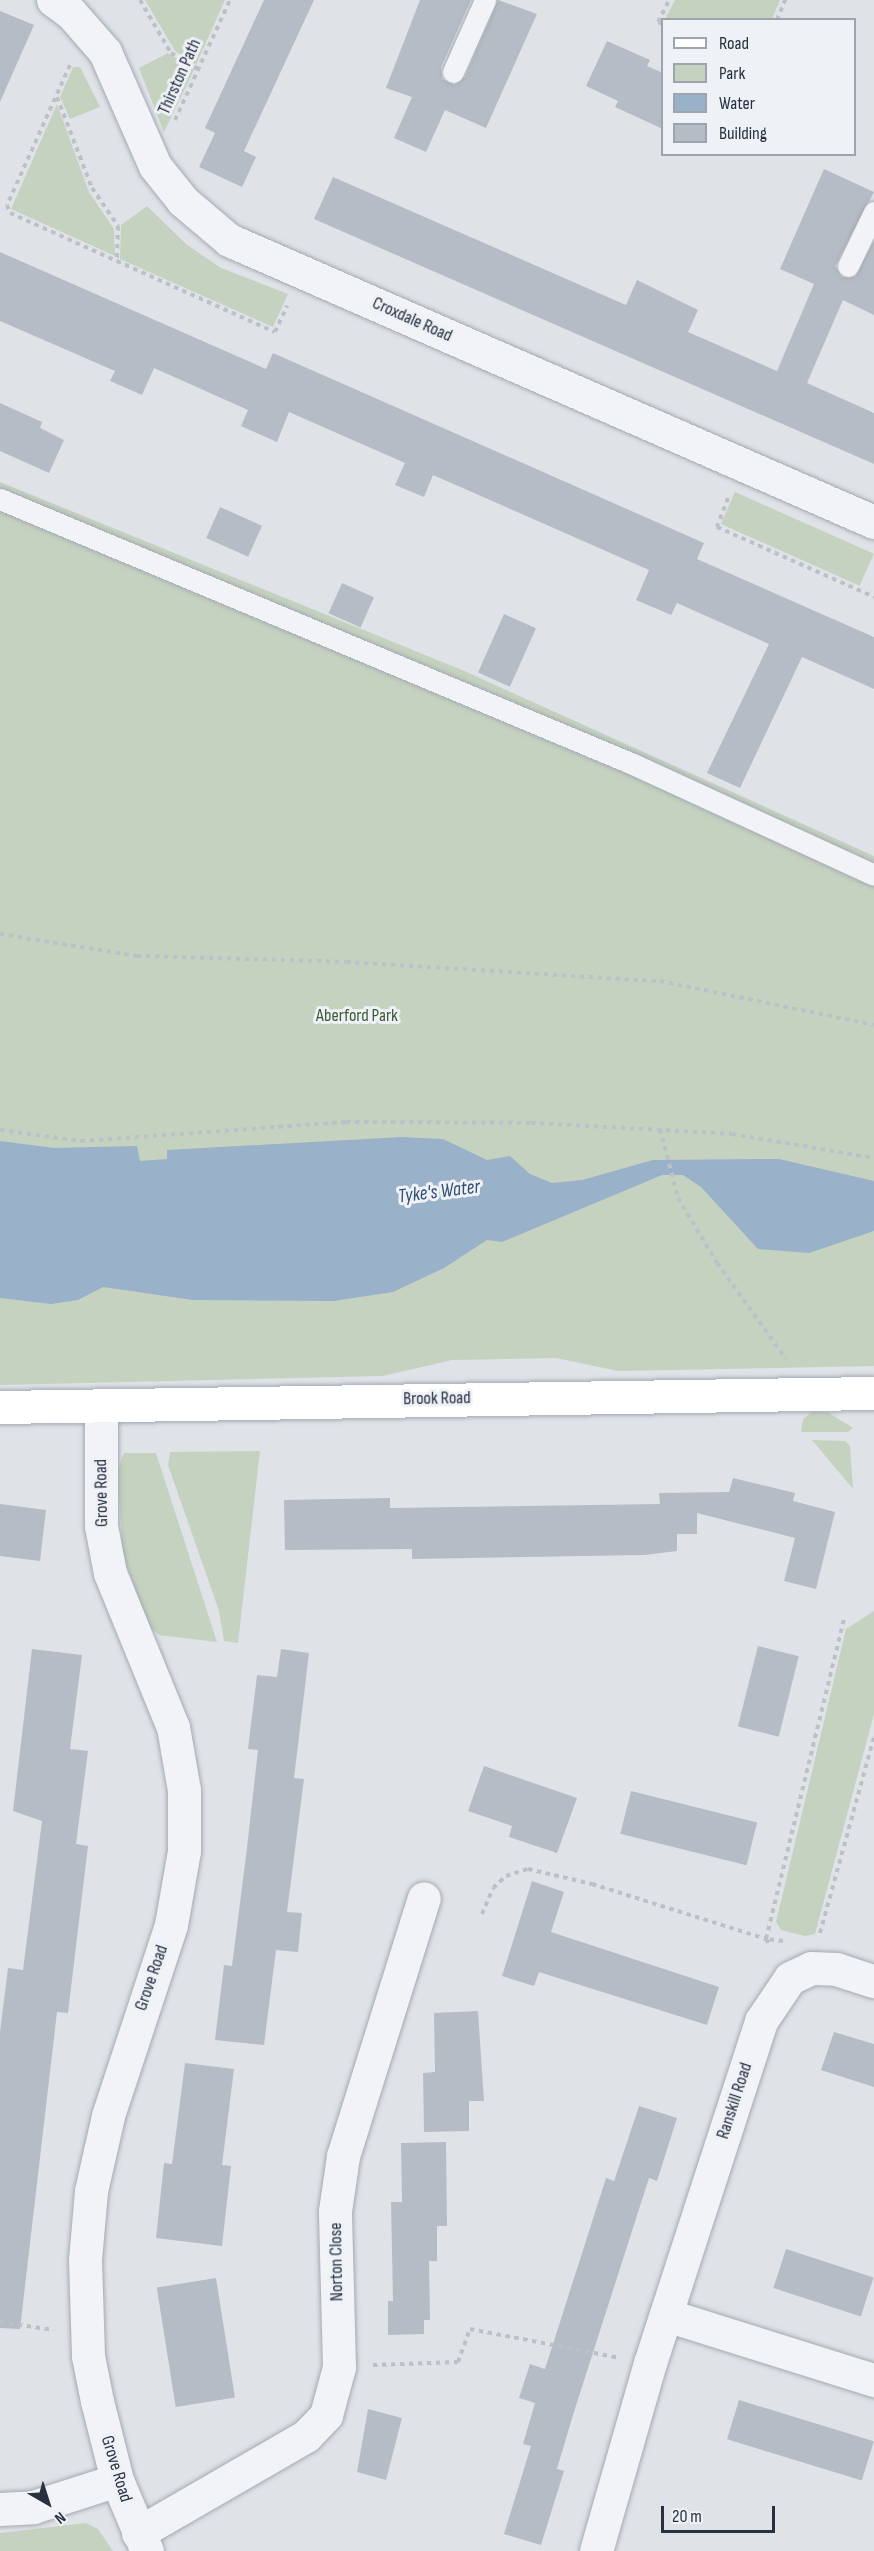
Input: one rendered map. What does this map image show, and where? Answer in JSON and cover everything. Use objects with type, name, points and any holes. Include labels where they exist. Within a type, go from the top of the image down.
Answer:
[{"type":"street","name":"Croxdale Road","points":[[53,0],[86,29],[105,52],[154,166],[183,201],[229,240],[874,522]]},
{"type":"street","name":"Brook Road","points":[[0,1407],[874,1393]]},
{"type":"street","name":"Grove Road","points":[[101,1406],[101,1526],[110,1573],[173,1727],[184,1790],[184,1851],[171,1925],[108,2116],[89,2214],[85,2260],[88,2356],[117,2480],[143,2542]]},
{"type":"street","name":"Norton Close","points":[[143,2542],[306,2436],[326,2415],[339,2367],[335,2211],[343,2156],[424,1898]]},
{"type":"street","points":[[790,1978],[811,1968],[836,1969],[874,1982]]},
{"type":"street","name":"Ranskill Road","points":[[596,2548],[650,2363],[761,2021],[790,1978]]},
{"type":"street","points":[[666,2315],[874,2380]]},
{"type":"street","points":[[0,2510],[33,2507],[117,2480]]},
{"type":"lane","points":[[453,72],[485,0]]},
{"type":"lane","points":[[848,266],[874,212]]},
{"type":"lane","points":[[0,499],[633,764],[874,875]]},
{"type":"path","points":[[140,0],[171,53],[198,69]]},
{"type":"path","name":"Thirston Path","points":[[154,166],[230,0]]},
{"type":"path","points":[[661,23],[658,22],[669,0]]},
{"type":"path","points":[[778,18],[785,0]]},
{"type":"path","points":[[86,29],[7,205],[10,213],[275,332],[303,272]]},
{"type":"path","points":[[56,96],[92,188],[118,226],[117,261]]},
{"type":"path","points":[[742,465],[717,526],[874,597]]},
{"type":"path","points":[[0,934],[137,956],[346,962],[660,981],[874,1025]]},
{"type":"path","points":[[0,1130],[81,1141],[346,1122],[660,1129],[732,1134],[874,1158]]},
{"type":"path","points":[[660,1129],[678,1198],[753,1316],[815,1394]]},
{"type":"path","points":[[790,1978],[766,1939],[844,1619]]},
{"type":"path","points":[[817,1944],[874,1737]]},
{"type":"path","points":[[482,1914],[493,1888],[506,1876],[528,1869],[592,1884],[766,1939],[787,1941]]},
{"type":"path","points":[[0,2322],[63,2332]]},
{"type":"path","points":[[339,2367],[458,2362],[470,2329],[650,2363]]},
{"type":"green space","points":[[145,0],[225,0],[196,65],[175,51]]},
{"type":"green space","points":[[675,0],[780,0],[772,18],[666,18]]},
{"type":"green space","points":[[168,53],[194,70],[164,132],[139,68]]},
{"type":"green space","points":[[73,67],[80,67],[100,107],[70,119],[60,97]]},
{"type":"green space","points":[[57,104],[89,192],[114,229],[115,256],[11,209]]},
{"type":"green space","points":[[147,206],[186,244],[221,268],[288,294],[273,327],[120,259],[121,225]]},
{"type":"green space","name":"Aberford Park","points":[[0,482],[462,670],[874,856],[874,1366],[618,1371],[556,1358],[452,1360],[383,1376],[0,1385]]},
{"type":"green space","points":[[735,492],[874,554],[860,586],[721,524]]},
{"type":"green space","points":[[814,1410],[829,1413],[853,1428],[848,1432],[801,1432],[803,1419]]},
{"type":"green space","points":[[812,1440],[845,1441],[850,1446],[853,1489]]},
{"type":"green space","points":[[260,1451],[238,1643],[224,1641],[219,1611],[168,1465],[170,1452]]},
{"type":"green space","points":[[124,1453],[156,1453],[217,1642],[159,1635],[147,1624],[123,1554],[117,1472]]},
{"type":"green space","points":[[874,1611],[874,1714],[815,1934],[805,1936],[781,1930],[776,1922],[846,1629]]},
{"type":"green space","points":[[86,2523],[98,2529],[113,2551],[0,2551],[0,2533]]},
{"type":"water","name":"Tyke's Water","points":[[402,1137],[443,1139],[487,1160],[510,1156],[530,1174],[552,1183],[582,1180],[653,1160],[779,1159],[874,1181],[874,1231],[809,1253],[758,1249],[701,1187],[683,1175],[662,1175],[502,1242],[487,1240],[444,1268],[393,1292],[334,1301],[193,1300],[103,1287],[78,1300],[51,1304],[0,1298],[0,1141],[54,1148],[137,1146],[140,1161],[167,1159],[167,1150]]},
{"type":"building","points":[[264,0],[314,0],[244,151],[256,157],[242,187],[199,167],[215,133],[205,128]]},
{"type":"building","points":[[420,0],[471,0],[441,67],[442,79],[454,85],[465,77],[498,0],[537,14],[486,128],[445,110],[426,152],[394,138],[412,97],[386,88]]},
{"type":"building","points":[[0,11],[34,25],[0,102]]},
{"type":"building","points":[[607,41],[650,60],[647,66],[661,72],[661,128],[615,107],[618,101],[586,86]]},
{"type":"building","points":[[824,169],[874,192],[835,266],[842,277],[855,277],[874,241],[874,315],[843,300],[807,383],[874,413],[874,464],[314,219],[333,177],[626,305],[637,280],[698,310],[688,332],[777,371],[814,284],[780,269]]},
{"type":"building","points":[[0,252],[266,369],[273,353],[704,543],[697,559],[874,637],[874,689],[802,657],[740,788],[707,773],[769,644],[677,603],[671,615],[636,600],[649,570],[433,475],[424,497],[395,485],[405,463],[289,412],[277,442],[241,426],[248,410],[154,368],[142,395],[110,381],[115,371],[0,321]]},
{"type":"building","points":[[0,403],[42,422],[40,428],[64,440],[49,473],[0,451]]},
{"type":"building","points":[[220,507],[262,526],[248,557],[206,538]]},
{"type":"building","points":[[342,583],[374,597],[361,627],[329,613]]},
{"type":"building","points":[[504,614],[536,628],[510,687],[478,672]]},
{"type":"building","points":[[733,1478],[795,1493],[793,1501],[835,1512],[816,1589],[784,1581],[795,1538],[697,1513],[697,1534],[677,1534],[677,1551],[645,1555],[412,1559],[412,1549],[285,1550],[284,1500],[390,1498],[390,1508],[660,1504],[659,1493],[729,1492]]},
{"type":"building","points":[[0,1504],[46,1510],[40,1561],[0,1556]]},
{"type":"building","points":[[758,1646],[799,1656],[779,1737],[738,1727]]},
{"type":"building","points":[[32,1649],[82,1655],[70,1749],[88,1751],[76,1844],[88,1846],[68,2013],[57,2012],[20,2329],[0,2328],[0,2032],[8,1968],[23,1970],[42,1821],[13,1811]]},
{"type":"building","points":[[281,1649],[309,1653],[294,1778],[304,1779],[287,1912],[302,1913],[298,1952],[276,1950],[264,2045],[215,2040],[224,1965],[232,1966],[247,1848],[258,1750],[248,1749],[257,1675],[277,1677]]},
{"type":"building","points":[[484,1766],[577,1798],[557,1853],[509,1837],[512,1826],[468,1811]]},
{"type":"building","points":[[631,1791],[757,1822],[746,1865],[620,1834]]},
{"type":"building","points":[[532,1881],[564,1892],[551,1932],[719,1987],[707,2025],[539,1972],[534,1986],[502,1976]]},
{"type":"building","points":[[478,2011],[484,2101],[469,2101],[469,2131],[424,2132],[423,2073],[435,2072],[434,2013]]},
{"type":"building","points":[[834,2032],[874,2044],[874,2087],[821,2070]]},
{"type":"building","points":[[185,2063],[234,2069],[222,2165],[231,2166],[222,2246],[156,2238],[164,2163],[172,2164]]},
{"type":"building","points":[[639,2106],[677,2118],[657,2181],[649,2178],[573,2415],[557,2469],[564,2471],[541,2545],[504,2534],[531,2446],[523,2444],[535,2403],[519,2398],[530,2364],[545,2369],[606,2178],[614,2181]]},
{"type":"building","points":[[446,2142],[447,2226],[437,2226],[437,2261],[429,2261],[430,2320],[424,2320],[424,2334],[388,2335],[388,2301],[393,2301],[391,2202],[402,2202],[401,2143]]},
{"type":"building","points":[[786,2249],[873,2277],[861,2316],[773,2288]]},
{"type":"building","points":[[216,2278],[235,2398],[176,2407],[157,2287]]},
{"type":"building","points":[[739,2400],[874,2441],[862,2480],[727,2439]]},
{"type":"building","points":[[368,2409],[402,2418],[386,2480],[357,2472]]}]
